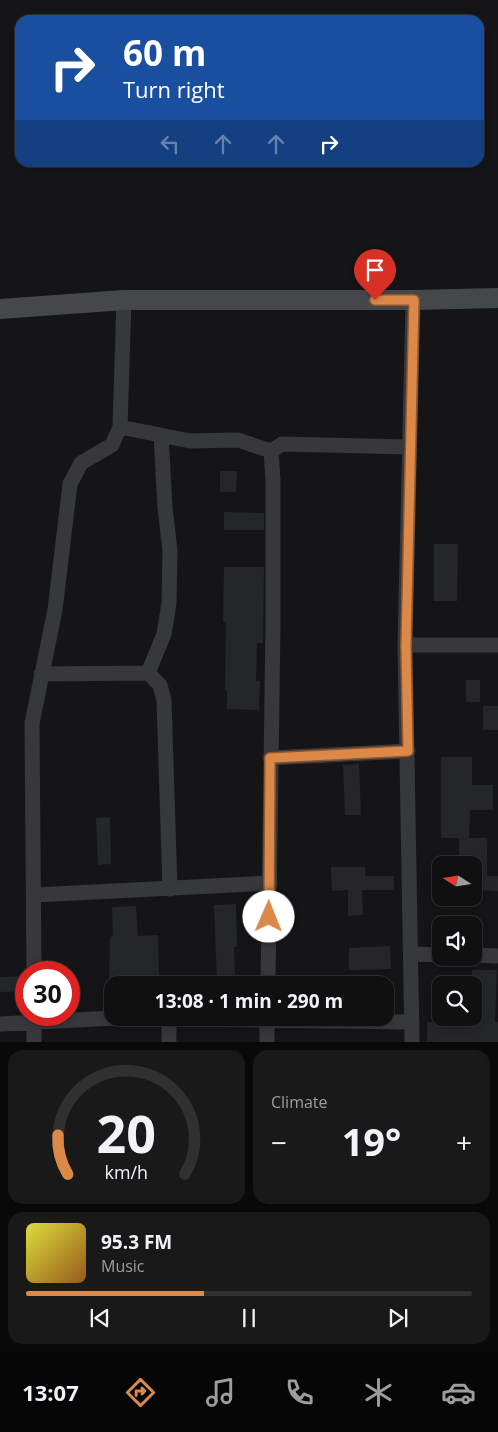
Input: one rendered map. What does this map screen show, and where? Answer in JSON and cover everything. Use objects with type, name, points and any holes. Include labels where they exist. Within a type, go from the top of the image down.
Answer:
[{"type":"street","points":[[0,309],[124,300],[414,300],[498,298]]},
{"type":"street","points":[[34,961],[32,723],[55,610],[70,484],[81,463],[112,445],[120,427],[124,300]]},
{"type":"street","points":[[412,1042],[406,646],[409,447],[414,300]]},
{"type":"street","points":[[120,427],[190,440],[238,440],[271,450],[282,444],[409,447]]},
{"type":"street","points":[[148,673],[164,634],[169,603],[170,550],[161,435]]},
{"type":"street","points":[[268,976],[273,623],[273,480],[271,450]]},
{"type":"street","points":[[406,646],[498,645]]},
{"type":"street","points":[[41,674],[148,673],[160,685],[164,700],[170,889]]},
{"type":"street","points":[[270,758],[408,751]]},
{"type":"street","points":[[35,895],[270,883]]},
{"type":"street","points":[[412,954],[432,955]]},
{"type":"street","points":[[482,955],[498,956]]},
{"type":"street","points":[[80,1018],[104,1018]]},
{"type":"street","points":[[0,1024],[15,1022]]},
{"type":"street","points":[[394,1022],[412,1022]]},
{"type":"street","points":[[34,1026],[34,1042]]},
{"type":"street","points":[[169,1026],[169,1042]]},
{"type":"street","points":[[267,1026],[267,1042]]},
{"type":"building","points":[[220,471],[237,471],[236,492],[220,492]]},
{"type":"building","points":[[224,512],[264,513],[264,530],[224,530]]},
{"type":"building","points":[[434,544],[458,544],[457,601],[434,601]]},
{"type":"building","points":[[224,567],[264,567],[263,643],[257,643],[256,681],[260,681],[259,710],[227,709],[227,690],[225,690],[226,622],[223,622]]},
{"type":"building","points":[[466,680],[480,680],[480,702],[466,702]]},
{"type":"building","points":[[483,706],[498,706],[498,730],[483,730]]},
{"type":"building","points":[[441,757],[472,757],[472,785],[493,785],[493,810],[470,810],[469,838],[487,838],[487,876],[498,876],[498,891],[482,890],[482,856],[459,856],[459,838],[441,838]]},
{"type":"building","points":[[359,764],[361,815],[345,815],[343,765]]},
{"type":"building","points":[[110,817],[111,864],[98,865],[96,818]]},
{"type":"building","points":[[331,867],[365,867],[365,876],[394,876],[394,890],[362,890],[363,915],[348,916],[348,890],[332,891]]},
{"type":"building","points":[[236,904],[237,947],[234,947],[235,976],[217,976],[214,905]]},
{"type":"building","points":[[136,906],[138,936],[158,935],[159,976],[109,976],[110,937],[113,936],[112,907]]},
{"type":"building","points":[[390,946],[391,969],[349,970],[349,948]]},
{"type":"building","points":[[472,970],[497,970],[495,1022],[498,1022],[498,1042],[427,1042],[427,1022],[432,1022],[432,1026],[482,1026],[482,976],[472,976]]},
{"type":"building","points":[[15,976],[15,991],[0,992],[0,977]]},
{"type":"route","points":[[269,917],[270,758],[408,751],[406,646],[408,484],[414,300],[375,300]]}]
